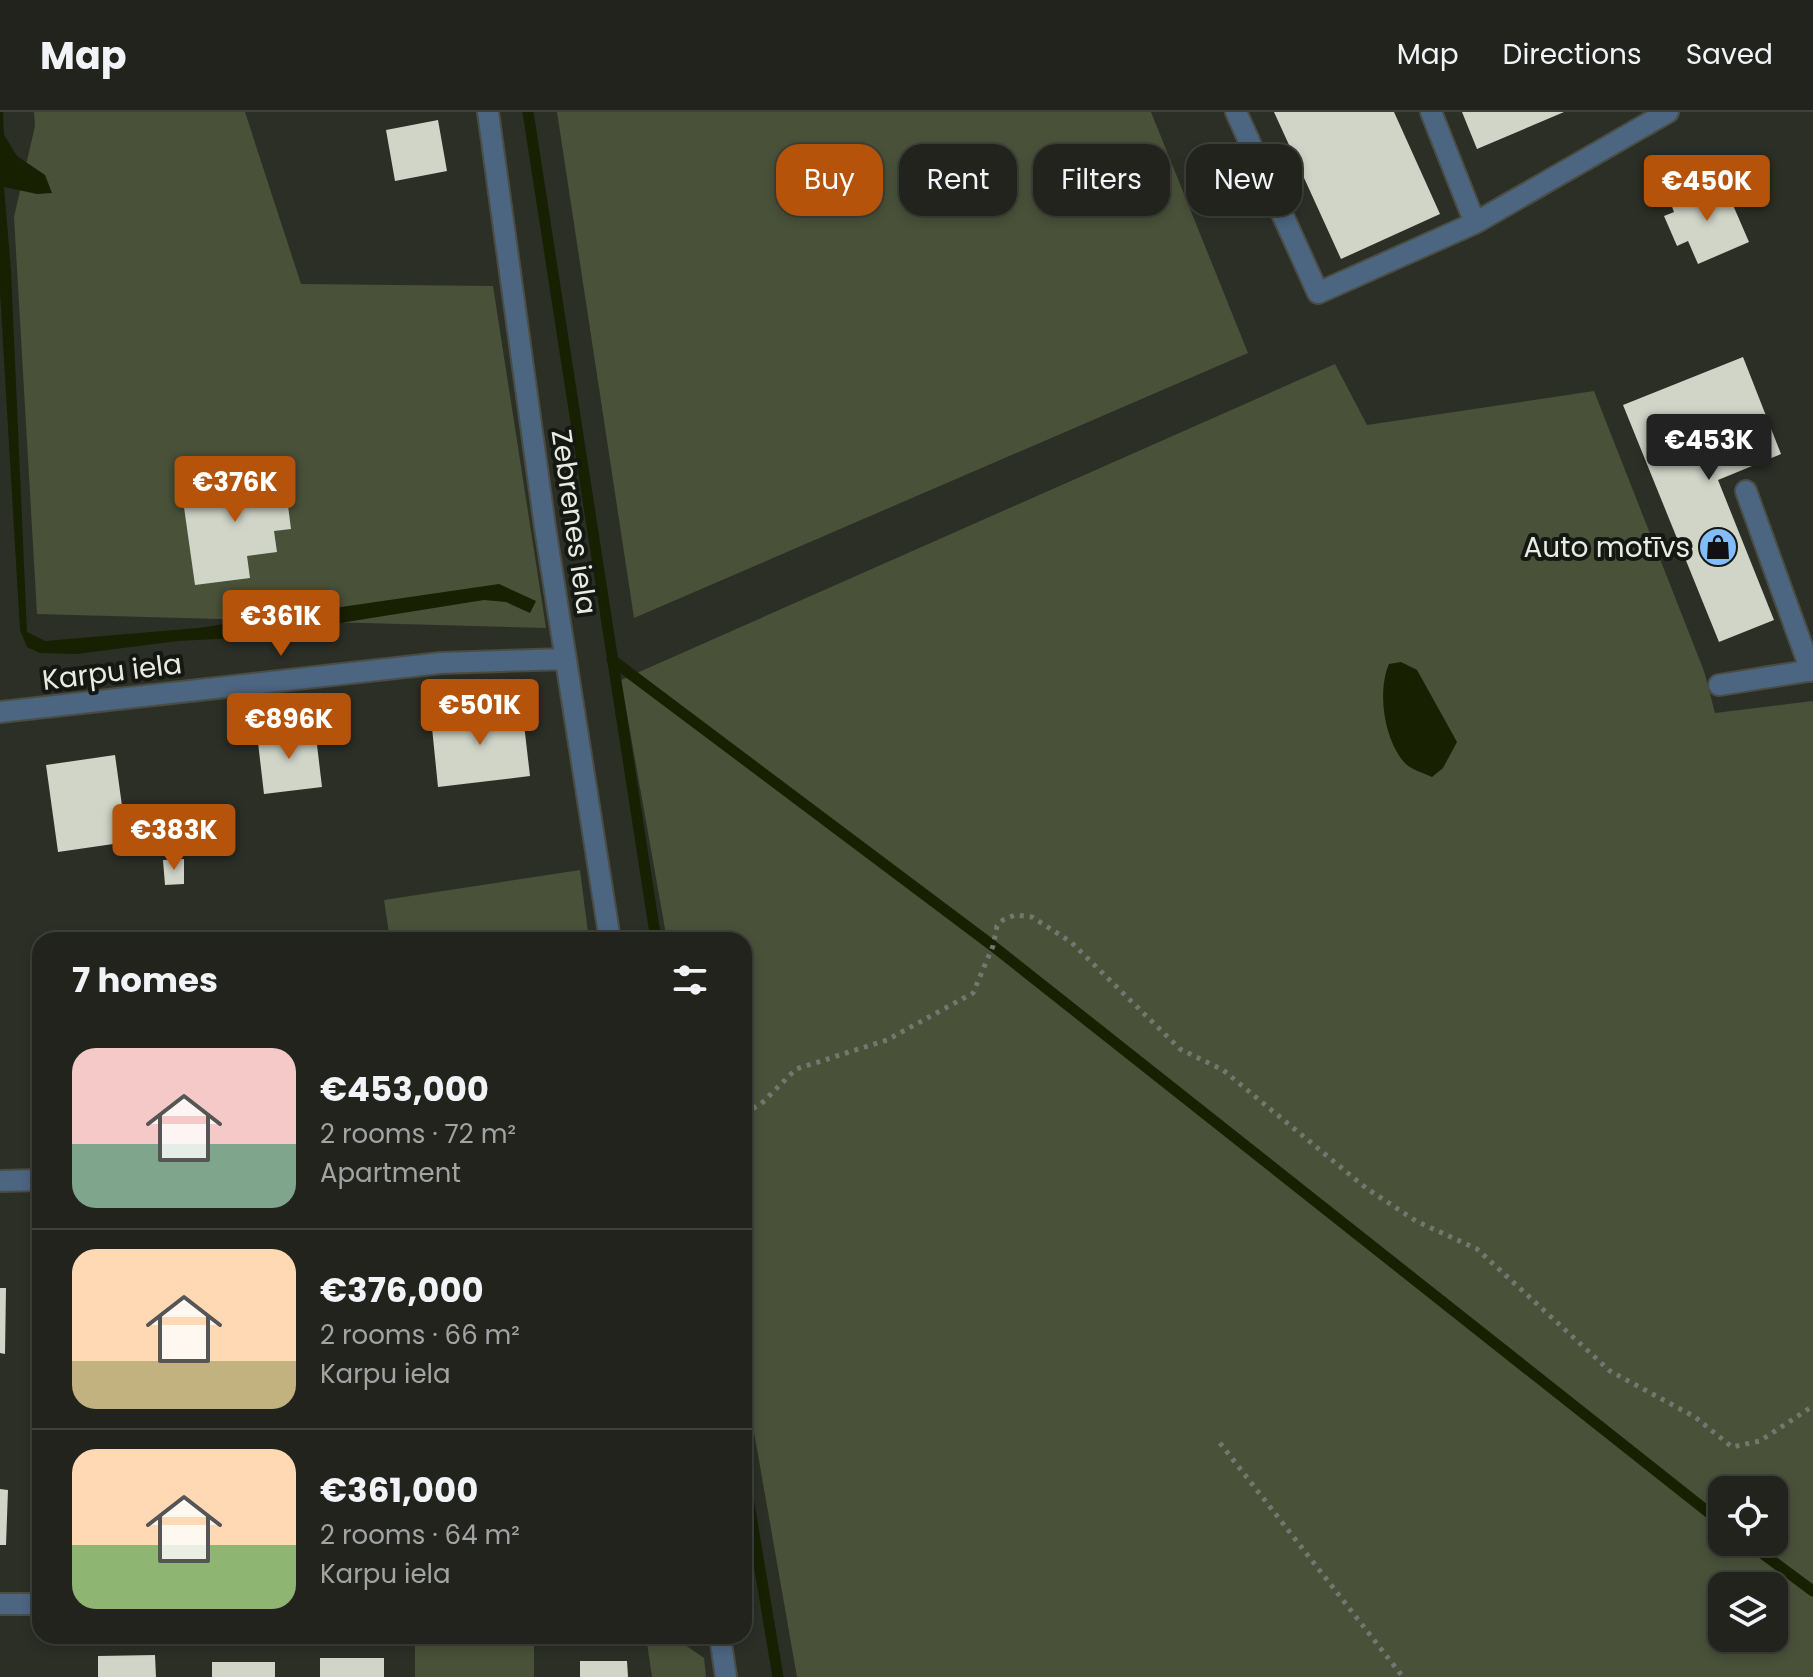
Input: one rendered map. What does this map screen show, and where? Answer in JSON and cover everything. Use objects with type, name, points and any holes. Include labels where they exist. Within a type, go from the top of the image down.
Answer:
[{"type":"street","name":"Zebrenes iela","points":[[488,112],[566,659],[609,932]]},
{"type":"street","points":[[1236,112],[1318,293],[1475,223],[1668,112]]},
{"type":"street","points":[[1431,112],[1475,223]]},
{"type":"street","points":[[1719,685],[1812,670],[1746,491]]},
{"type":"street","name":"Karpu iela","points":[[0,712],[441,663],[566,659]]},
{"type":"street","points":[[0,1181],[32,1180]]},
{"type":"street","points":[[0,1604],[32,1604]]},
{"type":"street","points":[[721,1644],[726,1677]]},
{"type":"path","points":[[752,1109],[761,1104],[796,1069],[887,1040],[973,993],[993,946],[997,926],[1015,915],[1032,917],[1071,942],[1180,1049],[1223,1070],[1366,1188],[1403,1213],[1477,1249],[1610,1371],[1695,1417],[1732,1447],[1760,1441],[1813,1406]]},
{"type":"path","points":[[1220,1443],[1403,1677]]},
{"type":"shaded area","points":[[0,112],[3,112],[4,135],[17,156],[45,175],[52,193],[37,194],[4,187],[11,271],[27,632],[45,641],[198,628],[499,584],[536,601],[530,613],[506,602],[484,600],[253,637],[178,641],[76,654],[40,653],[27,647],[20,630],[0,292]]},
{"type":"shaded area","points":[[34,112],[245,112],[301,284],[493,286],[546,628],[37,614],[14,217],[35,126]]},
{"type":"shaded area","points":[[557,112],[1151,112],[1164,144],[1033,144],[1033,216],[1170,216],[1170,159],[1186,199],[1186,216],[1193,216],[1248,353],[634,618]]},
{"type":"shaded area","points":[[1335,364],[1367,425],[1594,391],[1704,671],[1715,713],[1813,701],[1813,1677],[797,1677],[752,1421],[752,932],[666,932],[621,680]]},
{"type":"shaded area","points":[[1401,662],[1417,670],[1457,742],[1443,768],[1432,777],[1404,762],[1387,728],[1383,701],[1385,675],[1389,664]]},
{"type":"shaded area","points":[[580,870],[588,932],[389,932],[384,900]]},
{"type":"shaded area","points":[[415,1644],[534,1644],[534,1677],[415,1677]]},
{"type":"shaded area","points":[[647,1644],[684,1644],[704,1658],[706,1677],[652,1677]]},
{"type":"building","points":[[1274,112],[1394,112],[1440,214],[1341,259],[1302,173],[1302,144],[1289,144]]},
{"type":"building","points":[[1462,112],[1564,112],[1477,149]]},
{"type":"building","points":[[438,120],[447,171],[395,181],[386,130]]},
{"type":"building","points":[[1723,182],[1749,242],[1698,264],[1688,241],[1677,246],[1664,216],[1674,212],[1671,204]]},
{"type":"building","points":[[1743,357],[1781,454],[1718,480],[1774,620],[1719,642],[1623,405]]},
{"type":"building","points":[[283,467],[291,529],[274,531],[277,552],[247,556],[250,578],[195,585],[182,493],[232,486],[230,474]]},
{"type":"building","points":[[522,707],[530,776],[438,787],[431,718]]},
{"type":"building","points":[[315,728],[322,787],[264,794],[257,734]]},
{"type":"building","points":[[115,755],[127,842],[58,852],[46,765]]},
{"type":"building","points":[[184,859],[184,884],[165,885],[163,860]]},
{"type":"building","points":[[0,1288],[6,1288],[5,1354],[0,1353]]},
{"type":"building","points":[[0,1489],[8,1490],[6,1545],[0,1545]]},
{"type":"building","points":[[155,1655],[156,1677],[98,1677],[98,1656]]},
{"type":"building","points":[[320,1658],[384,1658],[384,1677],[320,1677]]},
{"type":"building","points":[[580,1661],[627,1661],[628,1677],[580,1677]]},
{"type":"building","points":[[212,1662],[275,1662],[275,1677],[212,1677]]},
{"type":"waterway","points":[[528,112],[655,932]]},
{"type":"waterway","points":[[612,660],[993,946],[1708,1512]]},
{"type":"waterway","points":[[752,1522],[778,1677]]},
{"type":"waterway","points":[[1766,1556],[1813,1591]]},
{"type":"place","name":"Auto motīvs","points":[[1718,547]]}]
